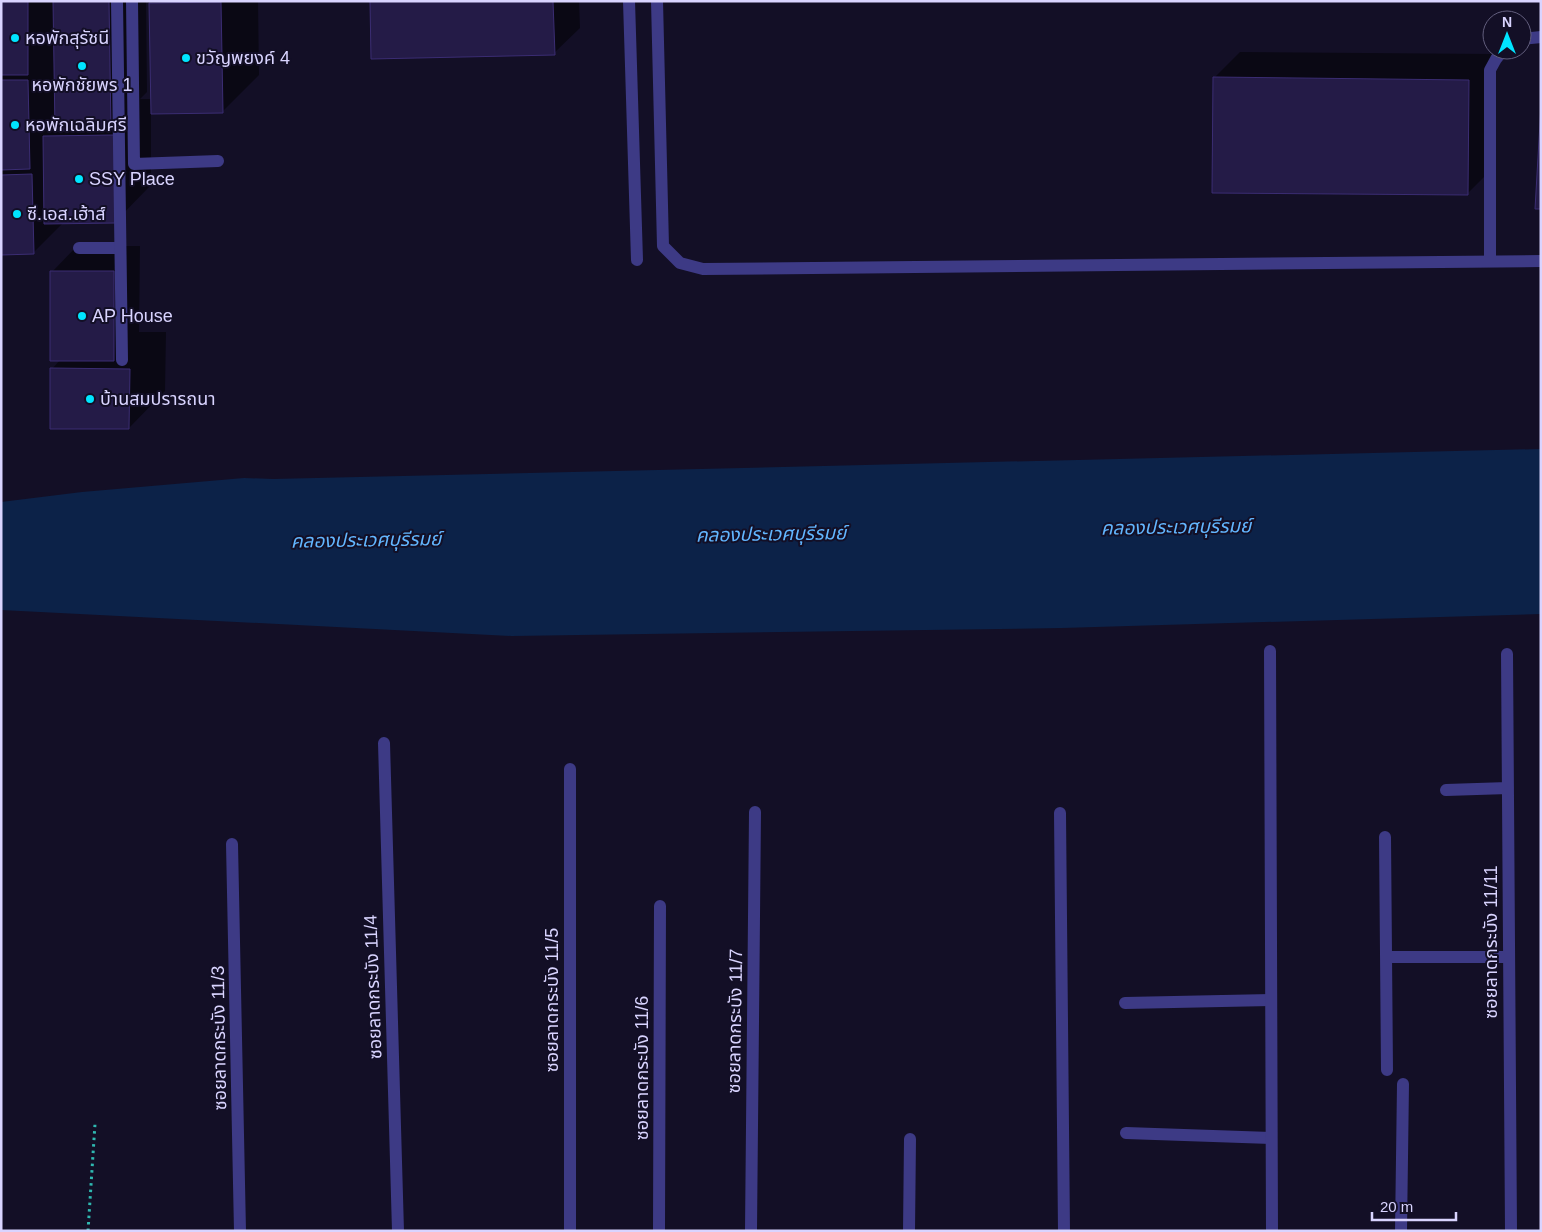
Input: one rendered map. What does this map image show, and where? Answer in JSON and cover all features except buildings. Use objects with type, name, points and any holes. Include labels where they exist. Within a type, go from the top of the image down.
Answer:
[{"type":"street","points":[[117,1],[122,360]]},
{"type":"street","points":[[132,1],[134,164],[218,161]]},
{"type":"street","points":[[629,1],[637,260]]},
{"type":"street","points":[[656,1],[663,246],[680,263],[704,269],[1541,260]]},
{"type":"street","points":[[1490,260],[1490,70],[1495,60]]},
{"type":"street","points":[[79,248],[120,248]]},
{"type":"street","points":[[1270,651],[1272,1231]]},
{"type":"street","name":"ซอยลาดกระบัง 11/11","points":[[1507,654],[1510,1231]]},
{"type":"street","name":"ซอยลาดกระบัง 11/4","points":[[384,743],[398,1231]]},
{"type":"street","name":"ซอยลาดกระบัง 11/5","points":[[570,769],[570,1231]]},
{"type":"street","points":[[1446,790],[1508,788]]},
{"type":"street","name":"ซอยลาดกระบัง 11/7","points":[[751,1231],[755,812]]},
{"type":"street","points":[[1060,813],[1064,1231]]},
{"type":"street","points":[[1385,836],[1387,1070]]},
{"type":"street","name":"ซอยลาดกระบัง 11/3","points":[[232,844],[240,1231]]},
{"type":"street","name":"ซอยลาดกระบัง 11/6","points":[[659,1231],[660,906]]},
{"type":"street","points":[[1387,957],[1509,957]]},
{"type":"street","points":[[1125,1003],[1271,1000]]},
{"type":"street","points":[[1401,1231],[1402,1084]]},
{"type":"street","points":[[1126,1133],[1271,1138]]},
{"type":"street","points":[[909,1231],[910,1139]]},
{"type":"path","points":[[88,1231],[95,1124]]},
{"type":"water","name":"คลองประเวศบุรีรมย์","points":[[1541,449],[1541,614],[1062,628],[512,636],[1,610],[1,502],[82,492],[244,478],[273,479]]},
{"type":"place","name":"หอพักสุรัชนี","points":[[15,38]]},
{"type":"place","name":"ขวัญพยงค์ 4","points":[[186,58]]},
{"type":"place","name":"หอพักชัยพร 1","points":[[82,66]]},
{"type":"place","name":"หอพักเฉลิมศรี","points":[[15,125]]},
{"type":"place","name":"SSY Place","points":[[79,179]]},
{"type":"place","name":"ซี.เอส.เฮ้าส์","points":[[17,214]]},
{"type":"place","name":"AP House","points":[[82,316]]},
{"type":"place","name":"บ้านสมปรารถนา","points":[[90,399]]}]
